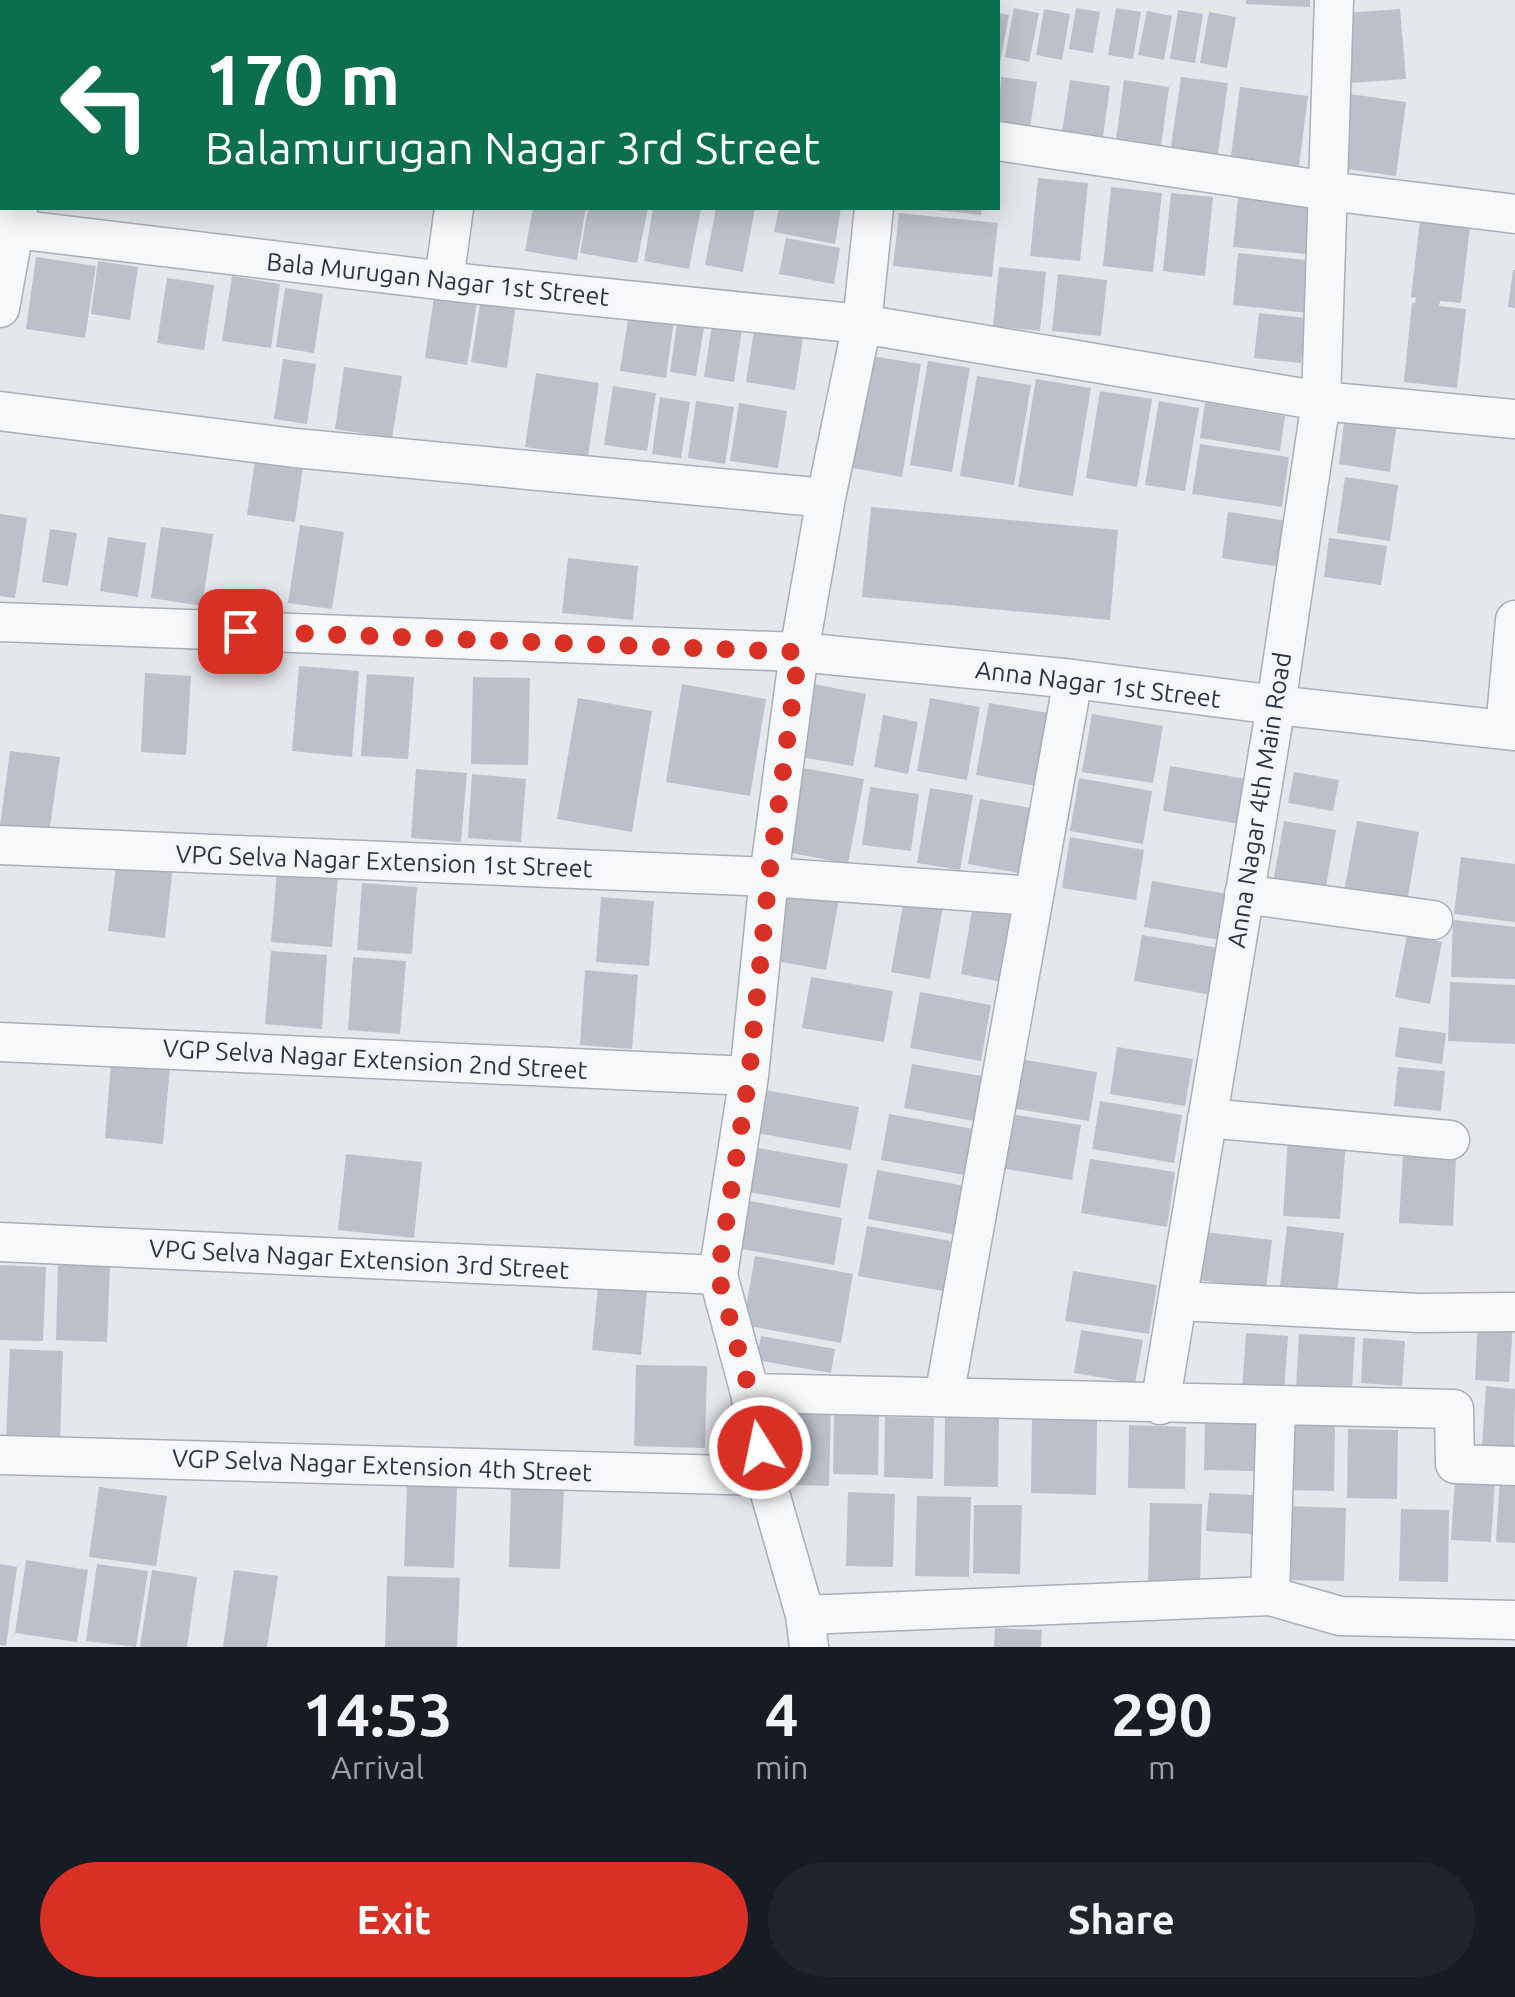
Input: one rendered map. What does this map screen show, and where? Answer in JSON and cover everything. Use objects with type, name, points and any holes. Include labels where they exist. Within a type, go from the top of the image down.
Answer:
[{"type":"street","name":"Anna Nagar 4th Main Road","points":[[1160,1404],[1276,705],[1320,401],[1334,0]]},
{"type":"street","points":[[1000,141],[1328,191],[1515,214]]},
{"type":"street","points":[[444,281],[454,210]]},
{"type":"street","points":[[874,210],[862,324],[799,652],[769,876],[749,1076],[718,1275],[750,1393],[765,1476],[807,1631],[1270,1596],[1340,1616],[1515,1620]]},
{"type":"street","points":[[0,308],[16,218]]},
{"type":"street","name":"Bala Murugan Nagar 1st Street","points":[[16,218],[444,281],[862,324],[1320,401],[1515,419]]},
{"type":"street","points":[[0,411],[295,448],[826,498]]},
{"type":"street","points":[[1510,730],[1515,620]]},
{"type":"street","name":"Anna Nagar 1st Street","points":[[0,622],[799,652],[1510,730]]},
{"type":"street","points":[[944,1397],[1072,679]]},
{"type":"street","name":"VPG Selva Nagar Extension 1st Street","points":[[0,845],[769,876],[1034,896]]},
{"type":"street","points":[[1244,894],[1433,920]]},
{"type":"street","name":"VGP Selva Nagar Extension 2nd Street","points":[[0,1042],[749,1076]]},
{"type":"street","points":[[1208,1118],[1450,1140]]},
{"type":"street","name":"VPG Selva Nagar Extension 3rd Street","points":[[0,1242],[718,1275]]},
{"type":"street","points":[[1177,1301],[1419,1313],[1515,1312]]},
{"type":"street","points":[[750,1393],[1454,1409],[1455,1464],[1515,1466]]},
{"type":"street","points":[[1270,1596],[1276,1406]]},
{"type":"street","name":"VGP Selva Nagar Extension 4th Street","points":[[0,1455],[765,1476]]},
{"type":"building","points":[[1246,0],[1310,0],[1310,7],[1246,4]]},
{"type":"building","points":[[1014,8],[1039,13],[1029,62],[1005,57]]},
{"type":"building","points":[[1076,8],[1100,12],[1093,53],[1069,49]]},
{"type":"building","points":[[1116,8],[1141,12],[1133,59],[1108,55]]},
{"type":"building","points":[[1044,9],[1070,14],[1062,60],[1036,55]]},
{"type":"building","points":[[1400,9],[1406,79],[1350,83],[1345,13]]},
{"type":"building","points":[[1178,10],[1203,14],[1195,63],[1170,59]]},
{"type":"building","points":[[1147,11],[1172,16],[1164,60],[1138,55]]},
{"type":"building","points":[[1209,12],[1236,17],[1227,68],[1200,63]]},
{"type":"building","points":[[1000,13],[1009,15],[1000,63]]},
{"type":"building","points":[[1001,77],[1037,82],[1030,129],[1000,125]]},
{"type":"building","points":[[1181,77],[1228,83],[1217,160],[1170,154]]},
{"type":"building","points":[[1070,80],[1110,86],[1103,137],[1062,132]]},
{"type":"building","points":[[1124,80],[1169,87],[1160,154],[1115,147]]},
{"type":"building","points":[[1240,87],[1308,96],[1299,166],[1231,156]]},
{"type":"building","points":[[1343,93],[1406,102],[1396,176],[1333,167]]},
{"type":"building","points":[[1038,178],[1088,183],[1080,261],[1030,256]]},
{"type":"building","points":[[1111,187],[1162,193],[1153,272],[1103,266]]},
{"type":"building","points":[[1171,193],[1213,197],[1205,276],[1163,271]]},
{"type":"building","points":[[1238,198],[1321,207],[1316,255],[1233,247]]},
{"type":"building","points":[[533,210],[586,210],[577,260],[525,251]]},
{"type":"building","points":[[588,210],[648,210],[637,263],[580,253]]},
{"type":"building","points":[[653,210],[701,210],[689,269],[644,261]]},
{"type":"building","points":[[716,210],[755,210],[743,272],[705,265]]},
{"type":"building","points":[[779,210],[841,210],[835,244],[774,232]]},
{"type":"building","points":[[936,210],[982,210],[981,215]]},
{"type":"building","points":[[899,213],[998,223],[992,277],[893,266]]},
{"type":"building","points":[[1420,220],[1470,226],[1461,303],[1440,301],[1439,306],[1466,309],[1457,388],[1404,382],[1412,303],[1416,298],[1411,297]]},
{"type":"building","points":[[786,238],[840,248],[834,284],[779,274]]},
{"type":"building","points":[[1238,253],[1315,261],[1309,313],[1233,305]]},
{"type":"building","points":[[36,257],[96,266],[85,338],[26,329]]},
{"type":"building","points":[[98,261],[138,267],[130,320],[91,314]]},
{"type":"building","points":[[999,267],[1046,272],[1040,331],[993,326]]},
{"type":"building","points":[[1515,270],[1515,308],[1508,307]]},
{"type":"building","points":[[1058,274],[1107,280],[1101,336],[1052,331]]},
{"type":"building","points":[[232,276],[280,284],[271,348],[222,341]]},
{"type":"building","points":[[167,278],[214,285],[204,350],[157,343]]},
{"type":"building","points":[[285,288],[323,294],[314,353],[276,347]]},
{"type":"building","points":[[435,290],[478,296],[467,365],[425,358]]},
{"type":"building","points":[[481,298],[516,304],[507,368],[471,362]]},
{"type":"building","points":[[629,313],[674,320],[666,378],[620,371]]},
{"type":"building","points":[[1259,313],[1306,318],[1301,363],[1254,358]]},
{"type":"building","points":[[713,318],[743,322],[734,382],[704,377]]},
{"type":"building","points":[[677,323],[704,327],[696,376],[670,372]]},
{"type":"building","points":[[755,324],[804,331],[795,390],[746,382]]},
{"type":"building","points":[[871,356],[921,364],[902,477],[853,468]]},
{"type":"building","points":[[283,359],[316,364],[307,424],[274,419]]},
{"type":"building","points":[[928,361],[970,368],[952,472],[910,465]]},
{"type":"building","points":[[344,367],[402,376],[392,438],[335,429]]},
{"type":"building","points":[[536,373],[599,383],[588,456],[525,447]]},
{"type":"building","points":[[977,376],[1031,385],[1014,485],[960,476]]},
{"type":"building","points":[[1036,379],[1091,388],[1073,496],[1018,487]]},
{"type":"building","points":[[613,386],[656,393],[647,451],[604,445]]},
{"type":"building","points":[[1100,391],[1152,399],[1137,487],[1086,478]]},
{"type":"building","points":[[660,397],[690,402],[681,458],[652,454]]},
{"type":"building","points":[[696,401],[734,407],[725,464],[688,458]]},
{"type":"building","points":[[1159,401],[1199,408],[1185,491],[1145,485]]},
{"type":"building","points":[[1205,402],[1285,416],[1280,451],[1200,438]]},
{"type":"building","points":[[739,403],[787,411],[778,468],[730,461]]},
{"type":"building","points":[[1345,414],[1397,422],[1390,472],[1339,464]]},
{"type":"building","points":[[1200,444],[1289,457],[1282,507],[1192,494]]},
{"type":"building","points":[[255,460],[303,466],[295,522],[247,515]]},
{"type":"building","points":[[1345,477],[1398,485],[1390,541],[1337,533]]},
{"type":"building","points":[[871,507],[1118,530],[1110,620],[862,597]]},
{"type":"building","points":[[1228,512],[1288,521],[1281,567],[1222,558]]},
{"type":"building","points":[[0,514],[27,518],[15,598],[0,596]]},
{"type":"building","points":[[300,525],[344,532],[332,609],[288,603]]},
{"type":"building","points":[[161,527],[213,534],[202,606],[151,598]]},
{"type":"building","points":[[50,529],[77,533],[68,586],[42,582]]},
{"type":"building","points":[[108,537],[146,543],[138,597],[100,591]]},
{"type":"building","points":[[1329,538],[1387,546],[1381,585],[1324,577]]},
{"type":"building","points":[[568,558],[638,566],[633,620],[562,613]]},
{"type":"building","points":[[299,666],[359,671],[352,757],[292,751]]},
{"type":"building","points":[[145,673],[191,676],[186,755],[141,752]]},
{"type":"building","points":[[367,674],[414,677],[408,759],[361,756]]},
{"type":"building","points":[[473,677],[530,678],[528,765],[471,764]]},
{"type":"building","points":[[803,682],[866,694],[853,766],[789,755]]},
{"type":"building","points":[[682,684],[766,699],[750,796],[666,782]]},
{"type":"building","points":[[578,698],[652,711],[632,832],[557,819]]},
{"type":"building","points":[[930,698],[980,707],[967,780],[917,771]]},
{"type":"building","points":[[989,703],[1049,713],[1036,786],[976,775]]},
{"type":"building","points":[[1092,714],[1163,726],[1153,783],[1082,772]]},
{"type":"building","points":[[883,715],[918,722],[908,774],[874,767]]},
{"type":"building","points":[[10,751],[60,757],[49,833],[0,826]]},
{"type":"building","points":[[1170,766],[1246,779],[1239,824],[1163,811]]},
{"type":"building","points":[[797,767],[864,779],[848,864],[782,851]]},
{"type":"building","points":[[416,769],[467,773],[461,842],[411,838]]},
{"type":"building","points":[[1294,772],[1339,780],[1333,811],[1288,803]]},
{"type":"building","points":[[472,774],[526,779],[521,842],[468,838]]},
{"type":"building","points":[[1079,778],[1152,791],[1143,844],[1070,831]]},
{"type":"building","points":[[870,787],[919,794],[911,851],[862,845]]},
{"type":"building","points":[[930,788],[973,795],[960,870],[917,863]]},
{"type":"building","points":[[980,799],[1031,808],[1019,873],[968,864]]},
{"type":"building","points":[[1284,821],[1336,830],[1325,892],[1273,883]]},
{"type":"building","points":[[1357,821],[1419,832],[1406,908],[1343,897]]},
{"type":"building","points":[[1070,837],[1144,850],[1136,900],[1062,888]]},
{"type":"building","points":[[1461,857],[1515,864],[1515,922],[1454,914]]},
{"type":"building","points":[[117,858],[173,865],[165,938],[108,931]]},
{"type":"building","points":[[277,871],[338,876],[332,947],[271,942]]},
{"type":"building","points":[[1152,881],[1228,894],[1220,940],[1144,927]]},
{"type":"building","points":[[362,883],[417,887],[412,954],[357,950]]},
{"type":"building","points":[[783,888],[839,899],[826,970],[770,960]]},
{"type":"building","points":[[601,897],[654,901],[649,966],[596,962]]},
{"type":"building","points":[[904,899],[943,906],[930,979],[891,972]]},
{"type":"building","points":[[974,899],[1021,907],[1007,983],[961,974]]},
{"type":"building","points":[[1453,920],[1515,927],[1515,979],[1451,977]]},
{"type":"building","points":[[1142,935],[1219,948],[1212,995],[1134,981]]},
{"type":"building","points":[[1407,935],[1442,942],[1430,1004],[1395,997]]},
{"type":"building","points":[[271,951],[327,955],[322,1029],[265,1024]]},
{"type":"building","points":[[353,957],[406,961],[400,1034],[348,1030]]},
{"type":"building","points":[[585,970],[638,975],[632,1049],[580,1045]]},
{"type":"building","points":[[811,977],[893,991],[884,1042],[802,1028]]},
{"type":"building","points":[[1450,982],[1515,985],[1515,1044],[1448,1041]]},
{"type":"building","points":[[920,992],[991,1005],[981,1061],[910,1048]]},
{"type":"building","points":[[1399,1027],[1446,1033],[1442,1064],[1395,1057]]},
{"type":"building","points":[[1117,1047],[1193,1059],[1185,1106],[1110,1094]]},
{"type":"building","points":[[1014,1058],[1097,1072],[1089,1121],[1005,1107]]},
{"type":"building","points":[[111,1062],[170,1067],[163,1144],[105,1138]]},
{"type":"building","points":[[912,1064],[993,1078],[985,1123],[904,1108]]},
{"type":"building","points":[[1398,1067],[1445,1071],[1441,1111],[1394,1106]]},
{"type":"building","points":[[759,1089],[859,1107],[851,1150],[751,1132]]},
{"type":"building","points":[[1100,1101],[1182,1115],[1174,1163],[1092,1149]]},
{"type":"building","points":[[1003,1113],[1081,1125],[1072,1180],[995,1167]]},
{"type":"building","points":[[889,1114],[979,1130],[970,1176],[881,1160]]},
{"type":"building","points":[[1288,1137],[1346,1141],[1340,1219],[1283,1216]]},
{"type":"building","points":[[746,1146],[848,1164],[840,1208],[737,1190]]},
{"type":"building","points":[[346,1154],[422,1162],[414,1238],[338,1230]]},
{"type":"building","points":[[1403,1155],[1456,1157],[1453,1226],[1399,1223]]},
{"type":"building","points":[[1090,1159],[1175,1172],[1167,1227],[1081,1213]]},
{"type":"building","points":[[877,1170],[966,1186],[957,1235],[868,1219]]},
{"type":"building","points":[[739,1199],[842,1218],[834,1265],[730,1247]]},
{"type":"building","points":[[867,1226],[951,1241],[943,1291],[858,1276]]},
{"type":"building","points":[[1287,1226],[1344,1233],[1336,1302],[1279,1295]]},
{"type":"building","points":[[1196,1231],[1272,1240],[1266,1289],[1190,1279]]},
{"type":"building","points":[[755,1256],[853,1274],[841,1343],[743,1325]]},
{"type":"building","points":[[58,1262],[110,1264],[107,1342],[56,1340]]},
{"type":"building","points":[[0,1265],[46,1267],[43,1341],[0,1340]]},
{"type":"building","points":[[1073,1271],[1157,1285],[1149,1334],[1065,1321]]},
{"type":"building","points":[[599,1275],[648,1280],[641,1355],[592,1350]]},
{"type":"building","points":[[1478,1321],[1513,1323],[1509,1382],[1475,1380]]},
{"type":"building","points":[[1081,1330],[1143,1340],[1135,1383],[1074,1373]]},
{"type":"building","points":[[1246,1333],[1288,1336],[1284,1393],[1242,1391]]},
{"type":"building","points":[[1299,1334],[1355,1337],[1352,1390],[1296,1386]]},
{"type":"building","points":[[761,1336],[835,1349],[831,1373],[756,1360]]},
{"type":"building","points":[[1363,1338],[1405,1341],[1402,1386],[1361,1383]]},
{"type":"building","points":[[10,1349],[63,1351],[60,1439],[6,1437]]},
{"type":"building","points":[[636,1365],[707,1366],[705,1448],[634,1446]]},
{"type":"building","points":[[1486,1386],[1515,1389],[1514,1449],[1482,1447]]},
{"type":"building","points":[[771,1405],[831,1406],[829,1486],[769,1484]]},
{"type":"building","points":[[834,1411],[879,1411],[878,1475],[833,1474]]},
{"type":"building","points":[[885,1417],[934,1418],[933,1479],[884,1477]]},
{"type":"building","points":[[945,1418],[999,1419],[998,1487],[944,1486]]},
{"type":"building","points":[[1032,1418],[1097,1419],[1096,1495],[1031,1493]]},
{"type":"building","points":[[1205,1419],[1258,1420],[1257,1471],[1204,1470]]},
{"type":"building","points":[[1286,1424],[1335,1425],[1334,1491],[1285,1490]]},
{"type":"building","points":[[1129,1425],[1186,1427],[1185,1489],[1128,1488]]},
{"type":"building","points":[[1348,1429],[1398,1430],[1397,1499],[1347,1498]]},
{"type":"building","points":[[1455,1478],[1495,1481],[1491,1542],[1451,1540]]},
{"type":"building","points":[[1500,1479],[1515,1480],[1515,1543],[1496,1542]]},
{"type":"building","points":[[407,1485],[457,1487],[454,1568],[404,1566]]},
{"type":"building","points":[[99,1487],[167,1496],[156,1566],[89,1557]]},
{"type":"building","points":[[511,1487],[564,1489],[560,1569],[509,1567]]},
{"type":"building","points":[[848,1492],[895,1494],[893,1567],[846,1566]]},
{"type":"building","points":[[1209,1493],[1254,1495],[1252,1534],[1206,1531]]},
{"type":"building","points":[[917,1496],[971,1497],[969,1577],[915,1576]]},
{"type":"building","points":[[1150,1503],[1202,1504],[1200,1584],[1148,1583]]},
{"type":"building","points":[[974,1505],[1022,1505],[1020,1574],[973,1573]]},
{"type":"building","points":[[1285,1506],[1346,1508],[1344,1581],[1283,1580]]},
{"type":"building","points":[[1401,1509],[1449,1510],[1448,1582],[1399,1581]]},
{"type":"building","points":[[26,1560],[88,1570],[77,1642],[15,1633]]},
{"type":"building","points":[[0,1564],[17,1567],[6,1646],[0,1645]]},
{"type":"building","points":[[97,1564],[148,1571],[136,1647],[86,1641]]},
{"type":"building","points":[[152,1570],[197,1577],[187,1647],[140,1647]]},
{"type":"building","points":[[234,1570],[278,1576],[267,1647],[223,1647]]},
{"type":"building","points":[[387,1576],[460,1578],[457,1647],[385,1647]]},
{"type":"building","points":[[995,1628],[1042,1630],[1041,1647],[994,1647]]},
{"type":"route","points":[[240,631],[799,652],[769,876],[749,1076],[718,1275],[750,1393],[760,1448]]}]
